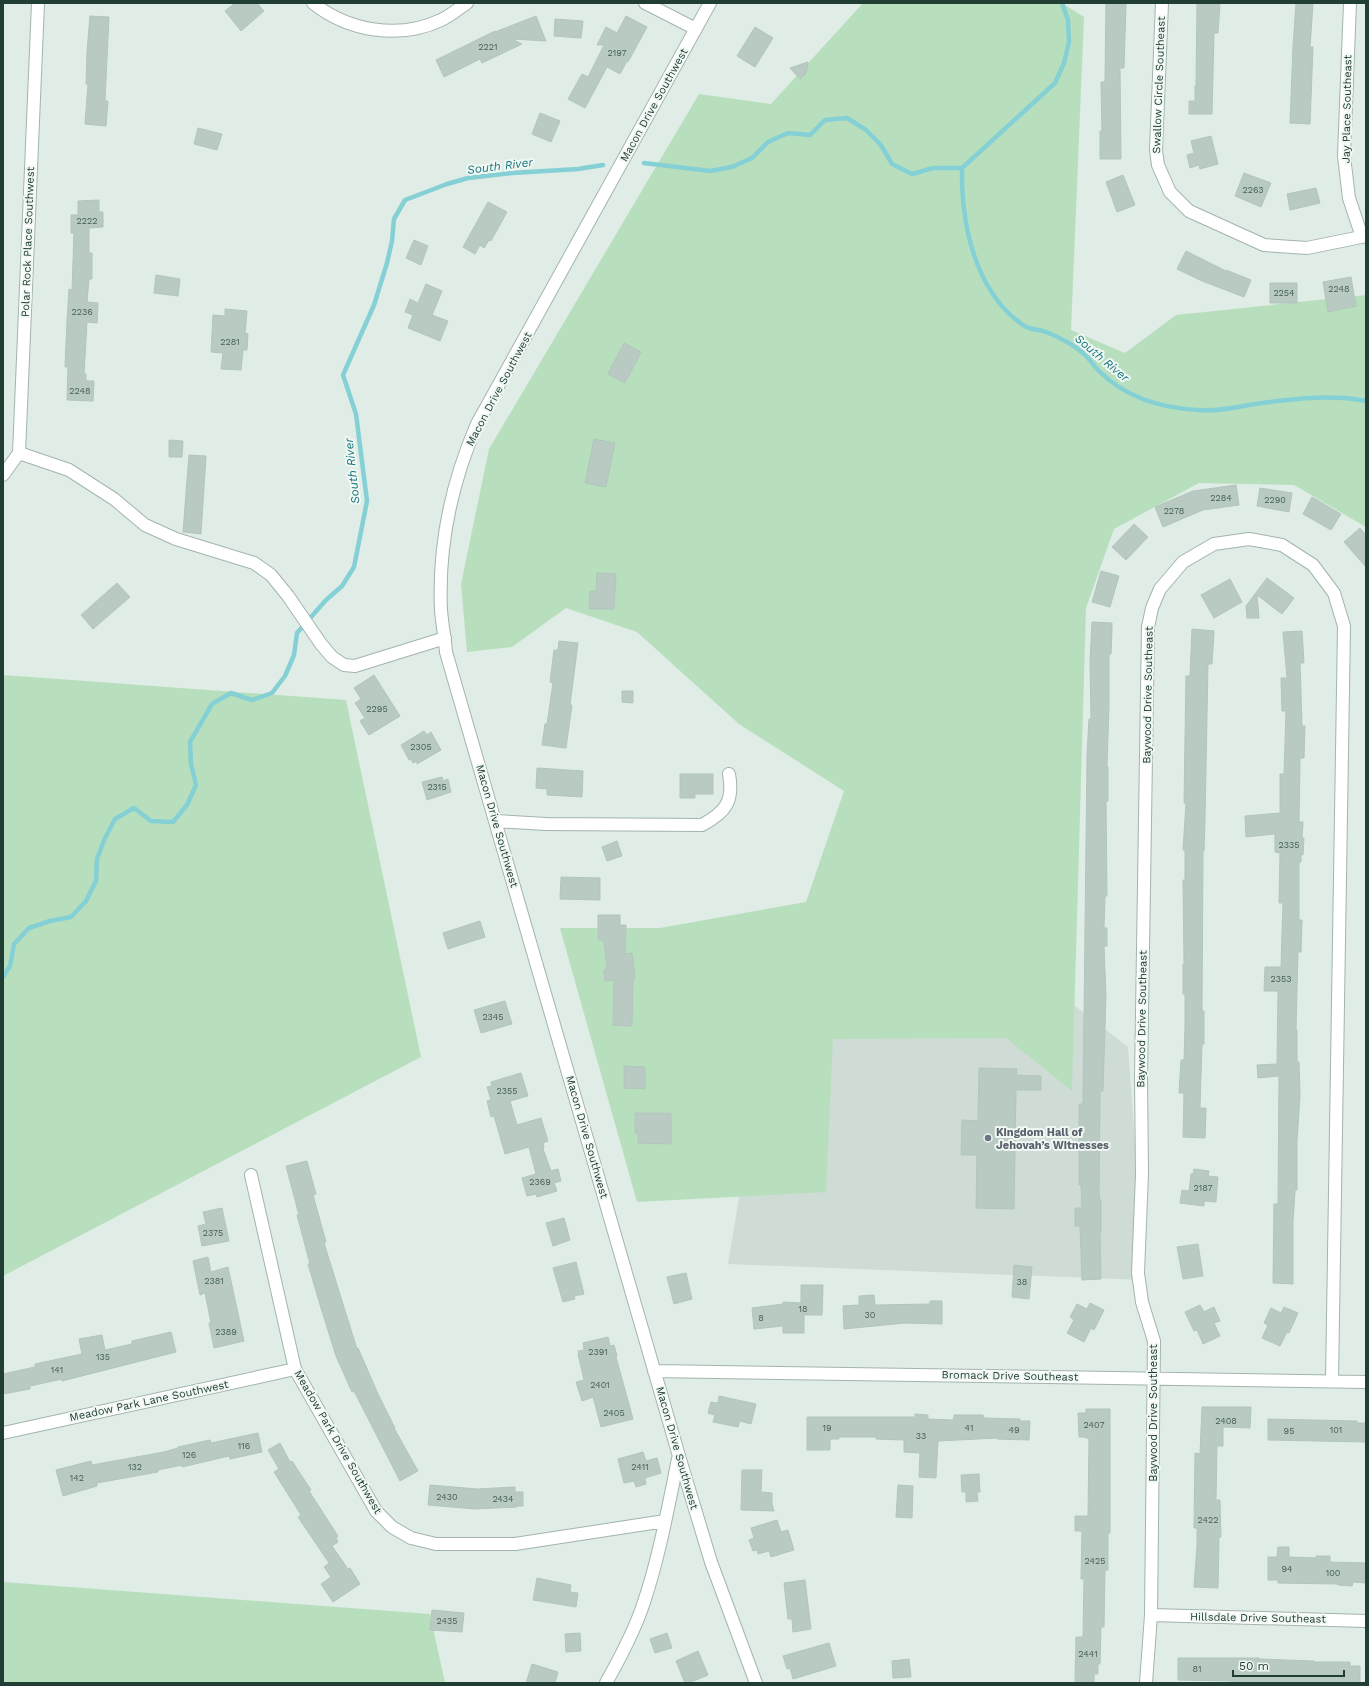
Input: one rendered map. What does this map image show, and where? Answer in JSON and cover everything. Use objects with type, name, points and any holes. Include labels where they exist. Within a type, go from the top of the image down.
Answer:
[{"type":"street","name":"Polar Rock Place Southwest","points":[[19,453],[38,3]]},
{"type":"street","points":[[313,3],[325,13],[348,24],[374,30],[400,30],[421,27],[441,20],[467,3]]},
{"type":"street","points":[[645,3],[696,29]]},
{"type":"street","name":"Macon Drive Southwest","points":[[710,3],[477,424],[462,459],[451,496],[444,534],[441,572],[441,611],[446,652],[654,1371],[711,1562],[756,1683]]},
{"type":"street","name":"Swallow Circle Southeast","points":[[1162,3],[1156,150],[1158,165],[1170,192],[1189,211],[1264,245],[1308,248],[1364,237]]},
{"type":"street","name":"Jay Place Southeast","points":[[1350,3],[1344,156],[1349,198],[1364,237]]},
{"type":"street","points":[[3,475],[19,453],[69,470],[114,499],[144,525],[176,539],[254,563],[271,576],[288,596],[321,644],[332,657],[344,665],[355,666],[444,638]]},
{"type":"street","name":"Baywood Drive Southeast","points":[[1146,1683],[1151,1615],[1154,1341],[1142,1302],[1138,1273],[1142,1174],[1141,1079],[1148,627],[1152,608],[1160,590],[1183,562],[1214,544],[1249,539],[1282,546],[1313,565],[1334,593],[1344,626],[1332,1381]]},
{"type":"street","points":[[495,820],[546,824],[702,825],[718,817],[728,803],[732,788],[729,774]]},
{"type":"street","name":"Meadow Park Drive Southwest","points":[[251,1175],[295,1369],[376,1510],[392,1527],[411,1538],[436,1544],[515,1544],[665,1521]]},
{"type":"street","name":"Meadow Park Lane Southwest","points":[[3,1433],[295,1369]]},
{"type":"street","name":"Bromack Drive Southeast","points":[[654,1371],[1366,1382]]},
{"type":"street","points":[[606,1683],[626,1646],[642,1607],[654,1569],[679,1456]]},
{"type":"street","name":"Hillsdale Drive Southeast","points":[[1151,1615],[1366,1620]]},
{"type":"shaded area","points":[[1043,981],[1128,1047],[1145,1280],[728,1264],[771,1007]]},
{"type":"green space","points":[[863,3],[1062,3],[1084,17],[1071,330],[1125,353],[1176,315],[1366,295],[1366,527],[1294,485],[1199,483],[1114,529],[1086,608],[1072,1091],[1006,1038],[833,1039],[826,1192],[637,1202],[560,928],[660,928],[806,902],[844,791],[739,724],[637,632],[566,608],[512,647],[467,652],[461,584],[489,449],[699,94],[771,104]]},
{"type":"green space","points":[[3,675],[346,700],[421,1057],[3,1276]]},
{"type":"green space","points":[[3,1582],[430,1614],[445,1683],[3,1683]]},
{"type":"building","points":[[235,3],[257,3],[264,11],[241,31],[225,11]]},
{"type":"building","points":[[1106,3],[1126,3],[1124,68],[1120,68],[1121,159],[1100,159],[1100,131],[1102,131],[1101,82],[1105,82]]},
{"type":"building","points":[[1197,3],[1220,3],[1218,33],[1214,33],[1212,114],[1189,114],[1189,101],[1195,101]]},
{"type":"building","points":[[1296,3],[1313,4],[1310,47],[1313,47],[1310,124],[1290,123]]},
{"type":"building","points":[[90,16],[109,17],[105,101],[108,101],[106,126],[85,124],[88,84],[86,84],[87,52]]},
{"type":"building","points":[[536,16],[546,41],[512,39],[522,44],[482,63],[480,59],[444,77],[436,60],[495,31]]},
{"type":"building","points":[[626,16],[647,27],[620,74],[607,67],[585,108],[568,99],[582,74],[588,77],[604,45],[597,45],[606,27],[617,33]]},
{"type":"building","points":[[555,19],[583,21],[581,38],[554,36]]},
{"type":"building","points":[[755,27],[773,38],[755,67],[737,56]]},
{"type":"building","points":[[808,62],[806,74],[800,79],[790,68]]},
{"type":"building","points":[[540,113],[560,121],[551,142],[532,134]]},
{"type":"building","points":[[198,128],[222,134],[217,150],[194,144]]},
{"type":"building","points":[[1211,136],[1218,164],[1200,169],[1199,165],[1190,168],[1187,155],[1194,153],[1191,141]]},
{"type":"building","points":[[1244,173],[1271,183],[1261,207],[1235,196]]},
{"type":"building","points":[[1123,175],[1135,205],[1117,212],[1106,182]]},
{"type":"building","points":[[1316,188],[1320,203],[1290,210],[1287,194]]},
{"type":"building","points":[[99,200],[99,212],[103,212],[103,227],[89,228],[89,253],[92,253],[92,279],[89,279],[87,302],[98,303],[97,323],[87,322],[84,374],[86,374],[86,381],[94,381],[93,401],[67,400],[68,367],[65,367],[69,289],[72,290],[74,233],[71,233],[71,215],[78,215],[78,201]]},
{"type":"building","points":[[488,202],[507,212],[491,241],[489,240],[484,248],[480,245],[475,254],[463,247]]},
{"type":"building","points":[[414,240],[428,246],[421,265],[406,258]]},
{"type":"building","points":[[1186,251],[1226,271],[1251,280],[1244,297],[1202,281],[1177,269]]},
{"type":"building","points":[[156,275],[180,279],[178,296],[154,293]]},
{"type":"building","points":[[1351,277],[1356,306],[1328,312],[1323,282]]},
{"type":"building","points":[[1270,283],[1297,283],[1297,303],[1270,303]]},
{"type":"building","points":[[426,284],[442,291],[432,315],[448,321],[440,341],[408,328],[413,315],[405,312],[410,299],[418,303]]},
{"type":"building","points":[[225,309],[247,311],[245,333],[248,334],[247,350],[243,350],[241,370],[221,369],[223,353],[211,352],[213,315],[225,316]]},
{"type":"building","points":[[624,343],[641,352],[625,383],[608,374]]},
{"type":"building","points":[[594,439],[615,443],[606,487],[585,483]]},
{"type":"building","points":[[169,440],[183,441],[182,457],[169,457]]},
{"type":"building","points":[[189,455],[206,456],[201,534],[183,532]]},
{"type":"building","points":[[1236,485],[1239,505],[1203,510],[1163,527],[1155,507],[1193,491]]},
{"type":"building","points":[[1260,488],[1292,493],[1289,512],[1257,506]]},
{"type":"building","points":[[1312,497],[1341,514],[1331,530],[1303,514]]},
{"type":"building","points":[[1134,524],[1148,537],[1126,560],[1112,547]]},
{"type":"building","points":[[1360,528],[1366,535],[1366,567],[1344,542]]},
{"type":"building","points":[[1101,571],[1119,576],[1110,607],[1092,602]]},
{"type":"building","points":[[597,573],[616,574],[614,609],[589,609],[590,591],[596,591]]},
{"type":"building","points":[[1267,578],[1294,598],[1282,614],[1257,595],[1259,618],[1247,618],[1246,606]]},
{"type":"building","points":[[1230,579],[1242,602],[1214,618],[1201,595]]},
{"type":"building","points":[[117,583],[130,597],[93,629],[81,615]]},
{"type":"building","points":[[1092,622],[1112,623],[1112,628],[1111,654],[1109,654],[1107,767],[1108,801],[1106,801],[1107,896],[1105,896],[1104,928],[1107,928],[1107,946],[1104,946],[1106,995],[1103,1091],[1100,1091],[1099,1191],[1101,1200],[1101,1279],[1082,1280],[1080,1226],[1075,1226],[1075,1208],[1082,1208],[1081,1185],[1079,1185],[1079,1104],[1083,1104],[1087,755],[1089,719],[1091,719],[1090,661]]},
{"type":"building","points":[[1192,629],[1214,631],[1212,664],[1208,664],[1203,851],[1202,1011],[1204,1011],[1204,1044],[1202,1044],[1200,1108],[1206,1108],[1205,1138],[1183,1137],[1184,1093],[1179,1093],[1181,1060],[1184,1060],[1185,1027],[1185,994],[1183,994],[1183,880],[1185,880],[1185,850],[1183,850],[1186,803],[1184,803],[1186,676],[1190,676]]},
{"type":"building","points":[[1302,631],[1304,663],[1300,663],[1302,726],[1305,726],[1304,758],[1300,758],[1299,822],[1303,822],[1302,838],[1304,838],[1303,855],[1301,854],[1301,862],[1299,862],[1299,920],[1302,920],[1301,952],[1298,952],[1296,1030],[1300,1095],[1297,1142],[1297,1190],[1295,1190],[1293,1221],[1293,1284],[1273,1283],[1274,1204],[1278,1204],[1279,1076],[1258,1078],[1257,1065],[1277,1064],[1278,991],[1264,991],[1265,967],[1281,967],[1283,903],[1279,903],[1280,853],[1275,852],[1275,834],[1246,837],[1245,816],[1280,813],[1280,774],[1284,774],[1286,711],[1282,711],[1281,678],[1287,678],[1283,632]]},
{"type":"building","points":[[559,641],[578,643],[566,748],[542,745],[545,724],[547,724],[553,683],[550,682],[554,650],[558,650]]},
{"type":"building","points":[[374,675],[400,716],[369,735],[360,721],[365,718],[355,703],[361,699],[354,688]]},
{"type":"building","points":[[622,691],[633,691],[633,703],[622,702]]},
{"type":"building","points":[[424,731],[427,735],[431,732],[441,750],[417,764],[417,761],[413,763],[411,759],[409,760],[401,745]]},
{"type":"building","points":[[537,768],[583,771],[582,797],[547,795],[547,789],[536,788]]},
{"type":"building","points":[[680,774],[713,774],[713,794],[695,794],[695,798],[680,798]]},
{"type":"building","points":[[442,777],[443,781],[448,779],[451,792],[427,800],[422,782]]},
{"type":"building","points":[[617,841],[622,856],[607,861],[602,847]]},
{"type":"building","points":[[561,877],[600,878],[600,900],[560,899]]},
{"type":"building","points":[[598,915],[620,915],[620,925],[626,925],[625,954],[632,953],[635,978],[633,978],[632,1026],[613,1025],[614,980],[605,981],[604,970],[607,969],[604,940],[598,940]]},
{"type":"building","points":[[480,921],[485,937],[448,949],[443,933]]},
{"type":"building","points":[[505,1001],[512,1024],[481,1033],[474,1010]]},
{"type":"building","points":[[624,1066],[645,1067],[645,1089],[624,1088]]},
{"type":"building","name":"Kingdom Hall of Jehovah’s Witnesses","points":[[979,1068],[1017,1069],[1016,1075],[1041,1076],[1041,1090],[1016,1090],[1014,1209],[976,1208],[977,1155],[961,1155],[962,1120],[978,1121]]},
{"type":"building","points":[[521,1073],[528,1096],[510,1101],[517,1125],[541,1118],[548,1141],[543,1143],[543,1149],[551,1171],[558,1169],[561,1181],[554,1183],[557,1191],[537,1197],[536,1194],[527,1196],[522,1178],[536,1174],[529,1147],[505,1154],[494,1116],[491,1117],[487,1101],[491,1100],[487,1087],[492,1086],[491,1082]]},
{"type":"building","points":[[635,1113],[671,1113],[671,1144],[638,1143],[638,1133],[635,1133]]},
{"type":"building","points":[[307,1161],[316,1194],[313,1195],[326,1242],[324,1243],[357,1349],[358,1348],[394,1428],[418,1471],[400,1481],[354,1391],[352,1392],[336,1356],[308,1264],[310,1264],[286,1166]]},
{"type":"building","points":[[1194,1169],[1209,1171],[1208,1176],[1218,1177],[1216,1202],[1204,1201],[1204,1206],[1180,1203],[1182,1190],[1189,1191],[1191,1174],[1193,1174]]},
{"type":"building","points":[[222,1208],[229,1241],[202,1246],[198,1226],[206,1224],[203,1212]]},
{"type":"building","points":[[564,1218],[570,1240],[553,1246],[546,1223]]},
{"type":"building","points":[[1198,1244],[1203,1276],[1183,1279],[1177,1247]]},
{"type":"building","points":[[208,1257],[211,1272],[228,1267],[244,1341],[214,1348],[205,1293],[200,1295],[193,1261]]},
{"type":"building","points":[[576,1262],[584,1294],[574,1296],[575,1299],[563,1302],[553,1268]]},
{"type":"building","points":[[1014,1265],[1032,1267],[1029,1299],[1012,1297]]},
{"type":"building","points":[[686,1273],[692,1299],[674,1304],[667,1277]]},
{"type":"building","points":[[801,1285],[823,1285],[822,1315],[804,1315],[804,1333],[783,1333],[783,1326],[754,1329],[752,1308],[783,1304],[783,1302],[801,1303]]},
{"type":"building","points":[[874,1295],[875,1305],[930,1304],[930,1301],[942,1301],[942,1324],[905,1323],[844,1329],[843,1306],[859,1305],[859,1296]]},
{"type":"building","points":[[1090,1303],[1104,1310],[1094,1330],[1091,1328],[1084,1342],[1067,1333],[1074,1320],[1070,1317],[1077,1304],[1087,1309]]},
{"type":"building","points":[[1200,1305],[1204,1312],[1214,1307],[1220,1321],[1214,1323],[1220,1336],[1203,1344],[1197,1330],[1194,1331],[1185,1312]]},
{"type":"building","points":[[1284,1307],[1298,1313],[1289,1333],[1287,1332],[1280,1346],[1262,1338],[1268,1325],[1264,1323],[1271,1308],[1281,1313]]},
{"type":"building","points":[[171,1332],[176,1352],[62,1381],[62,1379],[30,1386],[30,1389],[3,1394],[3,1374],[35,1367],[35,1364],[82,1354],[79,1339],[102,1335],[105,1350],[132,1344],[132,1341]]},
{"type":"building","points":[[608,1337],[610,1346],[614,1345],[633,1419],[601,1427],[593,1397],[582,1401],[576,1382],[584,1380],[578,1351],[584,1350],[583,1343]]},
{"type":"building","points":[[719,1396],[756,1404],[751,1424],[740,1421],[738,1427],[713,1422],[715,1415],[708,1413],[711,1402],[718,1403]]},
{"type":"building","points":[[1202,1407],[1251,1407],[1250,1428],[1223,1427],[1223,1446],[1217,1446],[1216,1500],[1220,1500],[1221,1537],[1219,1537],[1218,1588],[1194,1587],[1197,1546],[1197,1528],[1194,1528],[1195,1453],[1200,1454]]},
{"type":"building","points":[[1086,1409],[1110,1409],[1110,1533],[1108,1533],[1108,1570],[1105,1570],[1104,1627],[1101,1627],[1100,1664],[1098,1664],[1098,1674],[1094,1674],[1094,1683],[1075,1683],[1076,1637],[1083,1637],[1084,1579],[1081,1579],[1082,1531],[1075,1531],[1075,1516],[1088,1516],[1089,1438],[1079,1437],[1078,1413],[1086,1413]]},
{"type":"building","points":[[915,1414],[928,1415],[928,1419],[952,1420],[954,1415],[983,1415],[984,1418],[1020,1419],[1020,1421],[1030,1421],[1029,1440],[997,1439],[998,1438],[938,1441],[936,1478],[919,1477],[920,1453],[904,1452],[904,1440],[876,1439],[876,1437],[839,1437],[839,1439],[830,1439],[830,1450],[807,1450],[807,1417],[915,1417]]},
{"type":"building","points":[[1268,1419],[1357,1421],[1357,1423],[1366,1423],[1366,1442],[1268,1440]]},
{"type":"building","points":[[258,1433],[262,1452],[230,1459],[229,1456],[182,1467],[182,1465],[158,1470],[158,1472],[97,1483],[97,1486],[63,1496],[56,1470],[91,1461],[92,1465],[164,1452],[178,1447],[210,1440],[211,1443]]},
{"type":"building","points":[[280,1443],[290,1462],[292,1461],[311,1490],[309,1491],[338,1536],[336,1538],[338,1542],[332,1546],[348,1569],[350,1568],[360,1584],[333,1602],[321,1584],[331,1577],[324,1567],[329,1563],[298,1517],[301,1515],[274,1472],[279,1469],[268,1450]]},
{"type":"building","points":[[643,1452],[646,1461],[657,1458],[661,1473],[645,1478],[646,1484],[636,1487],[634,1481],[624,1483],[618,1459]]},
{"type":"building","points":[[742,1470],[762,1470],[761,1492],[772,1493],[772,1504],[774,1511],[741,1510]]},
{"type":"building","points":[[979,1474],[980,1492],[977,1492],[978,1501],[966,1502],[966,1492],[962,1492],[961,1475]]},
{"type":"building","points":[[430,1485],[477,1489],[515,1487],[515,1492],[523,1492],[523,1506],[475,1509],[428,1505]]},
{"type":"building","points":[[898,1485],[913,1486],[912,1518],[896,1517]]},
{"type":"building","points":[[777,1520],[781,1532],[788,1530],[794,1550],[771,1557],[769,1551],[758,1554],[757,1550],[753,1551],[749,1540],[754,1538],[751,1528]]},
{"type":"building","points":[[1278,1547],[1289,1547],[1289,1557],[1316,1558],[1316,1556],[1330,1556],[1330,1562],[1366,1563],[1366,1583],[1353,1582],[1352,1586],[1338,1584],[1278,1583],[1278,1580],[1268,1580],[1268,1557],[1277,1557]]},
{"type":"building","points":[[537,1578],[571,1585],[570,1592],[578,1593],[576,1607],[533,1600]]},
{"type":"building","points":[[805,1580],[811,1629],[793,1632],[792,1619],[788,1619],[784,1583]]},
{"type":"building","points":[[432,1610],[464,1613],[462,1632],[430,1630]]},
{"type":"building","points":[[580,1633],[581,1651],[566,1652],[565,1634]]},
{"type":"building","points":[[667,1633],[672,1648],[655,1653],[650,1639]]},
{"type":"building","points":[[829,1643],[836,1666],[793,1679],[790,1668],[787,1669],[783,1656]]},
{"type":"building","points":[[698,1651],[708,1675],[689,1683],[685,1683],[676,1661]]},
{"type":"building","points":[[1178,1658],[1259,1658],[1314,1662],[1350,1662],[1350,1666],[1360,1666],[1360,1683],[1231,1683],[1231,1681],[1178,1680]]},
{"type":"building","points":[[909,1659],[911,1677],[893,1678],[892,1661]]},
{"type":"building","points":[[532,1664],[558,1672],[555,1683],[526,1683]]},
{"type":"waterway","points":[[962,168],[1055,83],[1064,63],[1069,42],[1068,20],[1062,3]]},
{"type":"waterway","name":"South River","points":[[644,163],[710,171],[732,167],[752,158],[768,142],[788,133],[810,135],[825,120],[847,118],[866,130],[881,145],[892,164],[912,174],[933,168],[962,168]]},
{"type":"waterway","name":"South River","points":[[3,977],[10,966],[14,944],[29,928],[50,921],[71,917],[86,901],[96,881],[97,859],[105,838],[115,819],[134,808],[151,821],[173,822],[187,805],[196,785],[191,764],[190,742],[212,704],[231,693],[252,700],[272,693],[285,676],[294,655],[297,633],[326,600],[342,586],[354,567],[367,501],[356,414],[343,375],[374,305],[387,263],[392,241],[394,219],[405,200],[447,184],[468,178],[512,173],[578,169],[603,165]]},
{"type":"waterway","name":"South River","points":[[962,168],[964,212],[968,234],[982,276],[993,294],[1007,311],[1023,325],[1028,328],[1051,334],[1065,341],[1085,355],[1099,371],[1120,388],[1144,400],[1184,409],[1219,410],[1269,402],[1310,398],[1339,398],[1366,401]]},
{"type":"place","name":"Kingdom Hall of Jehovah’s Witnesses","points":[[988,1138]]}]
